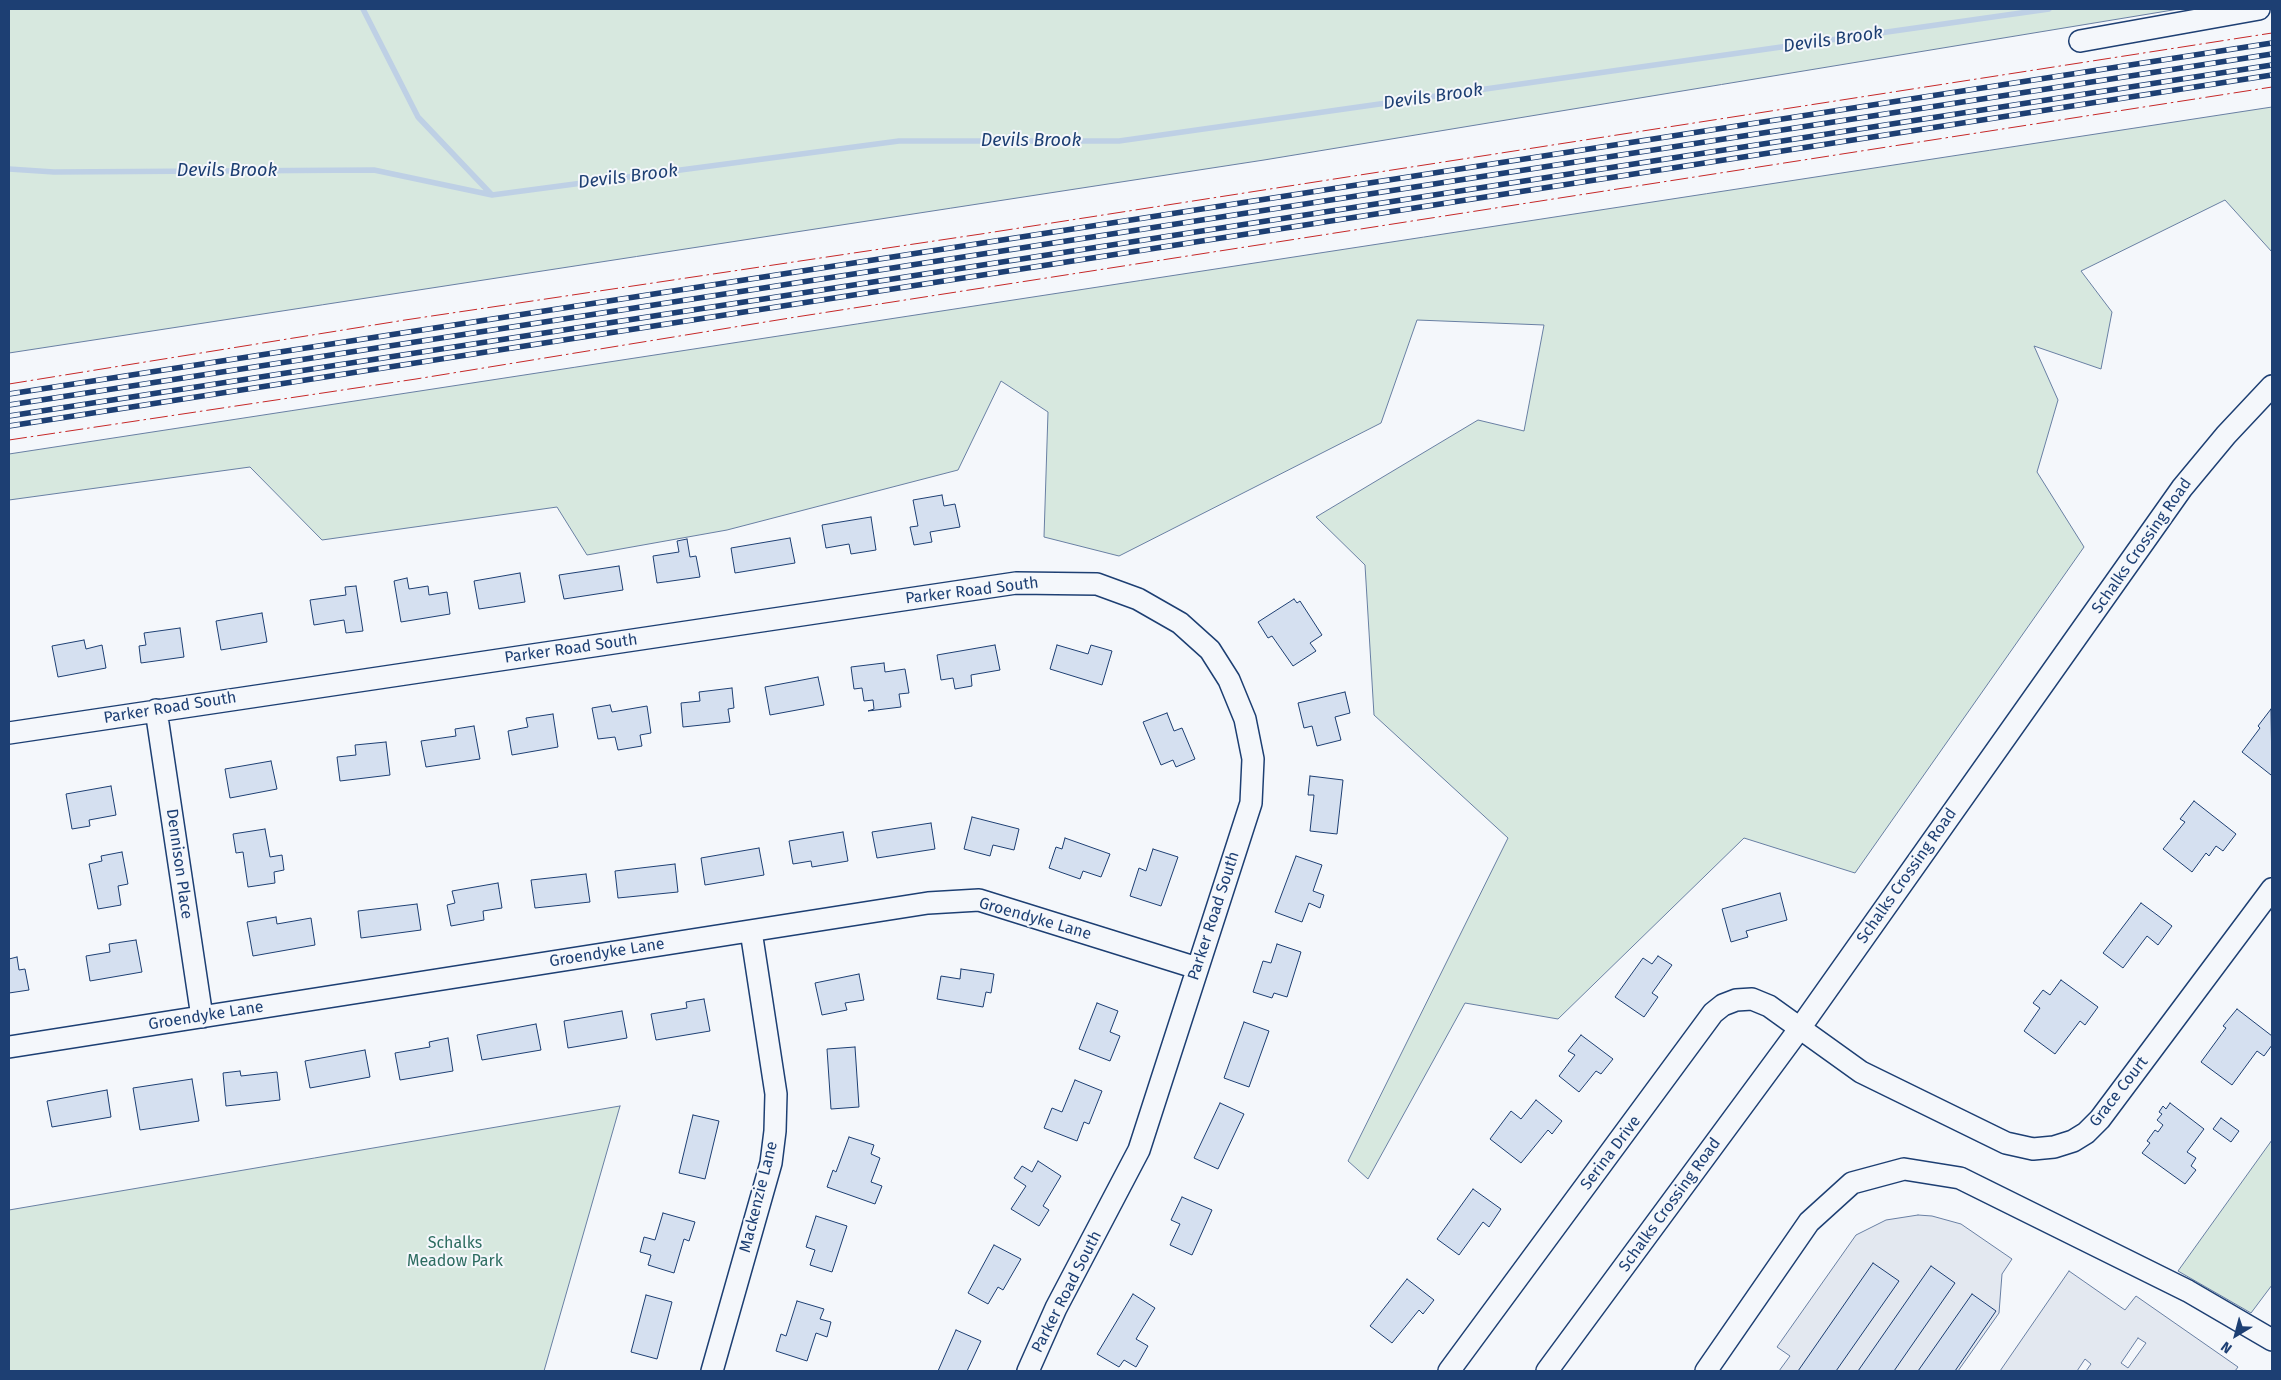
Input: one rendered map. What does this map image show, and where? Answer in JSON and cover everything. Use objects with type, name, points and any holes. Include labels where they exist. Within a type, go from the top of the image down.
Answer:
[{"type":"street","points":[[2080,42],[2259,9]]},
{"type":"street","name":"Schalks Crossing Road","points":[[1547,1371],[1800,1028],[2182,488],[2226,435],[2272,386]]},
{"type":"street","name":"Parker Road South","points":[[9,733],[1016,583],[1097,584],[1138,599],[1180,624],[1210,650],[1229,680],[1245,719],[1253,759],[1251,803],[1139,1150],[1056,1308],[1028,1371]]},
{"type":"street","name":"Dennison Place","points":[[156,710],[202,1017]]},
{"type":"street","name":"Grace Court","points":[[1800,1028],[1861,1072],[2006,1143],[2033,1149],[2054,1147],[2079,1137],[2100,1120],[2272,889]]},
{"type":"street","name":"Groendyke Lane","points":[[9,1047],[928,903],[979,900],[1197,968]]},
{"type":"street","name":"Mackenzie Lane","points":[[712,1371],[771,1163],[775,1131],[776,1094],[751,931]]},
{"type":"street","name":"Serina Drive","points":[[1449,1371],[1713,1013],[1723,1005],[1736,1000],[1752,999],[1769,1006],[1800,1028]]},
{"type":"street","points":[[1706,1371],[1809,1222],[1852,1182],[1904,1169],[1960,1178],[2188,1291],[2272,1340]]},
{"type":"green space","points":[[9,9],[2179,9],[1264,160],[9,353]]},
{"type":"green space","points":[[2272,107],[2272,252],[2225,200],[2081,271],[2112,312],[2101,369],[2034,346],[2058,400],[2037,472],[2084,547],[1855,873],[1744,838],[1558,1019],[1465,1003],[1368,1179],[1348,1161],[1508,838],[1374,715],[1365,565],[1316,517],[1478,420],[1524,431],[1544,325],[1417,320],[1381,423],[1119,556],[1044,537],[1048,412],[1001,381],[958,470],[727,530],[587,555],[557,507],[322,540],[250,467],[9,500],[9,454]]},
{"type":"green space","name":"Schalks Meadow Park","points":[[620,1106],[544,1371],[9,1371],[9,1210]]},
{"type":"green space","points":[[2272,1140],[2272,1285],[2251,1313],[2178,1271]]},
{"type":"shaded area","points":[[1918,1215],[1932,1216],[1961,1224],[2012,1259],[2002,1274],[1999,1313],[1958,1371],[1779,1371],[1790,1356],[1777,1347],[1856,1235],[1886,1220]]},
{"type":"shaded area","points":[[2069,1271],[2125,1310],[2136,1296],[2238,1367],[2235,1371],[2086,1371],[2091,1364],[2085,1359],[2077,1371],[2000,1371]],"holes":[[[2138,1338],[2146,1343],[2128,1368],[2121,1363]]]},
{"type":"building","points":[[942,495],[944,506],[955,504],[960,527],[930,532],[932,542],[914,545],[910,527],[918,526],[913,500]]},
{"type":"building","points":[[871,517],[876,550],[851,554],[849,544],[826,548],[822,525]]},
{"type":"building","points":[[790,538],[795,563],[735,573],[731,548]]},
{"type":"building","points":[[687,539],[690,557],[696,556],[700,577],[657,583],[653,556],[679,552],[677,541]]},
{"type":"building","points":[[619,566],[623,590],[564,599],[559,575]]},
{"type":"building","points":[[520,573],[525,602],[479,609],[474,581]]},
{"type":"building","points":[[407,578],[409,589],[428,586],[429,595],[447,592],[450,614],[401,622],[394,581]]},
{"type":"building","points":[[356,586],[363,631],[346,633],[344,620],[314,625],[310,600],[346,595],[345,587]]},
{"type":"building","points":[[1294,599],[1297,603],[1300,601],[1322,635],[1310,643],[1316,651],[1293,666],[1272,636],[1268,638],[1258,622]]},
{"type":"building","points":[[262,613],[267,642],[221,650],[216,621]]},
{"type":"building","points":[[180,628],[184,657],[141,663],[139,646],[146,645],[144,633]]},
{"type":"building","points":[[84,640],[86,649],[102,645],[106,668],[58,677],[52,646]]},
{"type":"building","points":[[995,645],[1000,670],[971,675],[972,686],[955,689],[953,678],[941,680],[937,655]]},
{"type":"building","points":[[1057,645],[1088,654],[1091,645],[1112,651],[1102,685],[1050,669]]},
{"type":"building","points":[[884,663],[885,672],[905,669],[909,693],[899,694],[901,707],[868,711],[874,709],[873,700],[864,701],[862,688],[854,689],[851,667]]},
{"type":"building","points":[[818,677],[824,705],[770,715],[765,687]]},
{"type":"building","points":[[732,688],[734,708],[728,709],[730,722],[683,727],[681,703],[700,701],[699,692]]},
{"type":"building","points":[[1345,692],[1350,713],[1335,717],[1341,740],[1317,746],[1312,726],[1304,728],[1298,703]]},
{"type":"building","points":[[610,705],[612,712],[647,706],[651,733],[640,735],[642,746],[618,750],[615,737],[598,739],[592,708]]},
{"type":"building","points":[[2271,709],[2271,775],[2242,752],[2260,728],[2258,726]]},
{"type":"building","points":[[1167,713],[1174,731],[1182,728],[1195,759],[1176,767],[1173,760],[1161,765],[1143,722]]},
{"type":"building","points":[[553,714],[558,747],[512,755],[508,731],[528,727],[526,718]]},
{"type":"building","points":[[474,726],[480,759],[426,767],[421,741],[456,736],[455,729]]},
{"type":"building","points":[[386,742],[390,775],[340,781],[337,757],[356,755],[355,745]]},
{"type":"building","points":[[271,761],[277,789],[230,798],[225,769]]},
{"type":"building","points":[[1310,776],[1343,780],[1337,834],[1310,831],[1314,795],[1308,795]]},
{"type":"building","points":[[111,786],[116,815],[89,820],[90,826],[72,829],[66,794]]},
{"type":"building","points":[[2194,801],[2236,834],[2223,851],[2216,846],[2209,856],[2206,853],[2192,872],[2163,849],[2185,822],[2180,819]]},
{"type":"building","points":[[972,817],[1019,829],[1014,850],[993,845],[990,856],[964,849]]},
{"type":"building","points":[[931,823],[935,849],[877,858],[872,832]]},
{"type":"building","points":[[265,829],[270,857],[282,855],[284,870],[274,872],[275,883],[248,887],[243,852],[236,853],[233,834]]},
{"type":"building","points":[[843,832],[848,861],[812,867],[811,861],[793,864],[789,841]]},
{"type":"building","points":[[1065,838],[1110,854],[1101,877],[1083,871],[1080,879],[1049,868],[1056,847],[1062,849]]},
{"type":"building","points":[[759,848],[764,875],[705,885],[701,858]]},
{"type":"building","points":[[1153,849],[1178,857],[1161,906],[1130,896],[1139,868],[1146,871]]},
{"type":"building","points":[[122,852],[128,884],[118,886],[121,905],[98,909],[89,864],[102,861],[101,856]]},
{"type":"building","points":[[1296,856],[1322,865],[1313,891],[1324,895],[1320,908],[1309,903],[1302,922],[1275,912]]},
{"type":"building","points":[[675,864],[678,892],[618,898],[615,871]]},
{"type":"building","points":[[586,874],[590,902],[535,908],[531,880]]},
{"type":"building","points":[[498,883],[502,908],[483,911],[484,920],[451,926],[447,905],[455,903],[452,891]]},
{"type":"building","points":[[1780,893],[1787,920],[1746,931],[1748,937],[1731,942],[1722,909]]},
{"type":"building","points":[[2141,903],[2172,926],[2158,945],[2147,936],[2123,968],[2103,953]]},
{"type":"building","points":[[417,904],[421,930],[361,938],[358,911]]},
{"type":"building","points":[[276,917],[277,924],[311,918],[315,945],[253,956],[247,922]]},
{"type":"building","points":[[136,940],[142,972],[90,981],[86,956],[110,952],[109,944]]},
{"type":"building","points":[[1277,944],[1301,952],[1287,997],[1274,993],[1272,998],[1253,992],[1263,961],[1271,963]]},
{"type":"building","points":[[1658,956],[1672,965],[1652,993],[1658,997],[1644,1017],[1615,997],[1643,958],[1652,964]]},
{"type":"building","points":[[17,957],[19,970],[25,969],[29,990],[9,993],[9,959]]},
{"type":"building","points":[[961,969],[994,974],[991,993],[986,992],[983,1007],[937,999],[941,976],[960,979]]},
{"type":"building","points":[[859,974],[864,1000],[845,1003],[847,1010],[822,1015],[815,983]]},
{"type":"building","points":[[2061,980],[2098,1007],[2085,1025],[2080,1021],[2055,1054],[2024,1031],[2040,1008],[2033,1003],[2043,990],[2050,995]]},
{"type":"building","points":[[704,999],[710,1031],[656,1040],[651,1014],[687,1008],[686,1002]]},
{"type":"building","points":[[1097,1003],[1118,1011],[1110,1032],[1120,1036],[1110,1061],[1079,1049]]},
{"type":"building","points":[[2237,1009],[2272,1036],[2272,1045],[2264,1056],[2257,1051],[2232,1085],[2201,1062],[2226,1028],[2223,1026]]},
{"type":"building","points":[[622,1011],[627,1038],[568,1048],[564,1021]]},
{"type":"building","points":[[1244,1022],[1269,1031],[1249,1087],[1224,1078]]},
{"type":"building","points":[[536,1024],[541,1050],[482,1060],[477,1035]]},
{"type":"building","points":[[1581,1035],[1613,1059],[1601,1074],[1596,1071],[1579,1092],[1559,1076],[1575,1055],[1568,1051]]},
{"type":"building","points":[[448,1038],[453,1071],[400,1080],[395,1053],[430,1047],[429,1042]]},
{"type":"building","points":[[855,1047],[859,1107],[831,1109],[827,1049]]},
{"type":"building","points":[[365,1050],[370,1077],[310,1088],[305,1061]]},
{"type":"building","points":[[240,1071],[241,1076],[277,1072],[280,1100],[226,1106],[223,1073]]},
{"type":"building","points":[[192,1079],[199,1121],[140,1130],[133,1088]]},
{"type":"building","points":[[1075,1080],[1102,1091],[1089,1124],[1084,1122],[1077,1141],[1044,1128],[1052,1108],[1062,1112]]},
{"type":"building","points":[[107,1090],[111,1117],[52,1127],[47,1101]]},
{"type":"building","points":[[1536,1100],[1562,1121],[1552,1134],[1548,1130],[1521,1163],[1490,1139],[1511,1111],[1521,1119]]},
{"type":"building","points":[[1220,1103],[1244,1114],[1218,1169],[1194,1158]]},
{"type":"building","points":[[2170,1103],[2204,1129],[2187,1152],[2196,1158],[2191,1166],[2196,1170],[2185,1184],[2142,1153],[2150,1143],[2147,1141],[2155,1130],[2158,1132],[2163,1125],[2157,1120],[2162,1114],[2159,1112],[2163,1106],[2166,1109]]},
{"type":"building","points":[[693,1115],[719,1121],[705,1179],[679,1173]]},
{"type":"building","points":[[2221,1118],[2239,1131],[2231,1142],[2213,1129]]},
{"type":"building","points":[[849,1137],[874,1145],[871,1154],[880,1158],[871,1182],[882,1186],[875,1204],[827,1187],[833,1170],[836,1172]]},
{"type":"building","points":[[1038,1161],[1061,1176],[1043,1206],[1049,1210],[1039,1226],[1011,1209],[1026,1186],[1014,1178],[1022,1166],[1032,1172]]},
{"type":"building","points":[[1473,1189],[1501,1209],[1489,1227],[1483,1222],[1459,1255],[1437,1239]]},
{"type":"building","points":[[1182,1197],[1212,1210],[1192,1255],[1170,1245],[1180,1224],[1171,1220]]},
{"type":"building","points":[[663,1213],[695,1222],[689,1241],[684,1239],[674,1273],[648,1265],[651,1255],[640,1252],[644,1237],[655,1240]]},
{"type":"building","points":[[816,1216],[847,1226],[832,1272],[810,1265],[815,1250],[806,1247]]},
{"type":"building","points":[[994,1245],[1021,1259],[1003,1290],[998,1287],[988,1304],[968,1293]]},
{"type":"building","points":[[1873,1263],[1899,1281],[1836,1371],[1798,1371]]},
{"type":"building","points":[[1931,1266],[1955,1283],[1894,1371],[1858,1371]]},
{"type":"building","points":[[1407,1279],[1434,1300],[1423,1314],[1419,1310],[1392,1343],[1370,1326]]},
{"type":"building","points":[[1133,1294],[1155,1308],[1136,1339],[1148,1346],[1136,1367],[1124,1360],[1119,1367],[1097,1354]]},
{"type":"building","points":[[1972,1294],[1996,1311],[1955,1371],[1918,1371]]},
{"type":"building","points":[[646,1295],[672,1302],[657,1359],[631,1352]]},
{"type":"building","points":[[797,1301],[824,1309],[820,1319],[831,1322],[827,1337],[816,1333],[807,1361],[776,1351],[781,1334],[786,1336]]},
{"type":"building","points":[[956,1330],[981,1341],[967,1371],[938,1371]]},
{"type":"waterway","points":[[363,9],[418,117],[491,194]]},
{"type":"waterway","name":"Devils Brook","points":[[9,169],[54,172],[374,170],[492,195],[899,141],[1119,141],[2049,9]]},
{"type":"railway","points":[[9,394],[2272,43]]},
{"type":"railway","points":[[9,405],[2272,54]]},
{"type":"railway","points":[[9,416],[2272,65]]},
{"type":"railway","points":[[9,426],[2272,75]]},
{"type":"power","points":[[9,384],[405,320],[981,234],[2272,33]]},
{"type":"power","points":[[9,440],[416,379],[796,317],[2272,87]]}]
